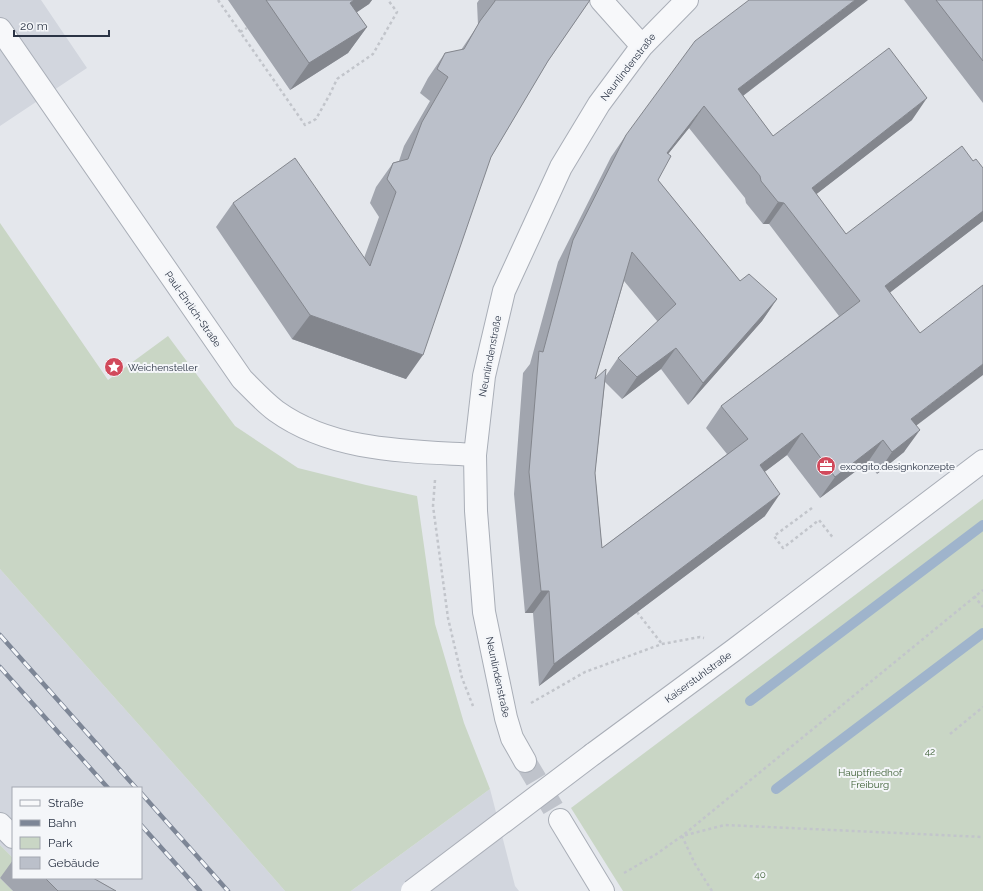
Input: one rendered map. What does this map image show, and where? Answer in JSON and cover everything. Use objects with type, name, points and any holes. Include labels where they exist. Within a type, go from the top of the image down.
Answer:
[{"type":"street","points":[[601,0],[642,46]]},
{"type":"street","name":"Neunlindenstraße","points":[[525,761],[512,738],[506,718],[484,612],[476,511],[475,455],[484,376],[504,291],[561,167],[599,104],[642,46],[687,0]]},
{"type":"street","name":"Paul-Ehrlich-Straße","points":[[0,29],[242,379],[275,410],[312,432],[364,446],[475,455]]},
{"type":"street","name":"Kaiserstuhlstraße","points":[[412,891],[983,461]]},
{"type":"street","points":[[560,820],[602,889]]},
{"type":"street","points":[[0,824],[12,836]]},
{"type":"path","points":[[218,0],[305,126],[316,119],[337,80],[373,54],[397,12],[388,0]]},
{"type":"path","points":[[240,32],[247,28]]},
{"type":"path","points":[[812,508],[774,536],[783,548],[820,520],[836,542]]},
{"type":"path","points":[[602,889],[682,836],[983,590]]},
{"type":"path","points":[[974,596],[983,607]]},
{"type":"path","points":[[637,612],[662,644]]},
{"type":"path","points":[[506,718],[585,672],[662,644],[700,637],[734,650]]},
{"type":"path","points":[[950,734],[983,707]]},
{"type":"path","points":[[682,836],[724,825],[983,837]]},
{"type":"path","points":[[682,836],[695,864],[712,891]]},
{"type":"shaded area","points":[[0,0],[41,0],[87,68],[0,126]]},
{"type":"shaded area","points":[[0,569],[285,891],[50,891],[35,879],[142,879],[142,787],[12,787],[12,857],[0,845]]},
{"type":"shaded area","points":[[490,789],[515,886],[519,891],[351,891]]},
{"type":"green space","points":[[0,223],[108,380],[168,336],[235,426],[298,468],[417,496],[435,624],[464,723],[490,789],[351,891],[285,891],[0,569]]},
{"type":"green space","name":"Hauptfriedhof Freiburg","points":[[983,499],[983,891],[623,891],[571,808]]},
{"type":"green space","points":[[0,845],[12,857],[12,868],[0,878]]},
{"type":"green space","points":[[0,878],[13,891],[0,891]]},
{"type":"building","points":[[266,0],[354,0],[350,3],[367,27],[309,63]]},
{"type":"building","points":[[495,0],[590,0],[548,61],[491,157],[423,355],[310,315],[233,203],[295,158],[370,266],[396,192],[387,179],[393,163],[408,159],[422,122],[448,77],[437,69],[445,53],[464,49],[480,21]]},
{"type":"building","points":[[749,0],[855,0],[738,89],[773,136],[889,48],[927,98],[812,188],[846,234],[962,146],[973,161],[976,159],[983,168],[983,211],[885,286],[920,333],[983,285],[983,364],[911,419],[920,430],[892,452],[883,440],[835,477],[802,433],[760,465],[780,494],[554,664],[549,591],[541,591],[529,472],[539,351],[543,352],[573,240],[626,135],[695,41]],"holes":[[[704,106],[760,176],[761,181],[778,202],[784,203],[860,301],[721,406],[748,439],[602,548],[595,473],[606,369],[595,379],[632,252],[676,304],[618,358],[637,377],[676,348],[703,383],[777,299],[749,274],[740,281],[658,180],[671,156],[667,153]]]},
{"type":"building","points":[[936,0],[983,0],[983,61]]},
{"type":"building","points":[[46,879],[95,879],[116,891],[58,891]]},
{"type":"waterway","points":[[750,701],[983,525]]},
{"type":"waterway","points":[[776,789],[983,633]]},
{"type":"tunnel","points":[[525,761],[560,820]]},
{"type":"railway","points":[[0,635],[135,787]]},
{"type":"railway","points":[[0,667],[107,787]]},
{"type":"railway","points":[[142,794],[228,891]]},
{"type":"railway","points":[[142,826],[200,891]]},
{"type":"place","name":"Weichensteller","points":[[114,367]]},
{"type":"place","name":"excogito.designkonzepte","points":[[826,466]]},
{"type":"park label","name":"42","points":[[930,751]]},
{"type":"park label","name":"40","points":[[760,874]]}]
